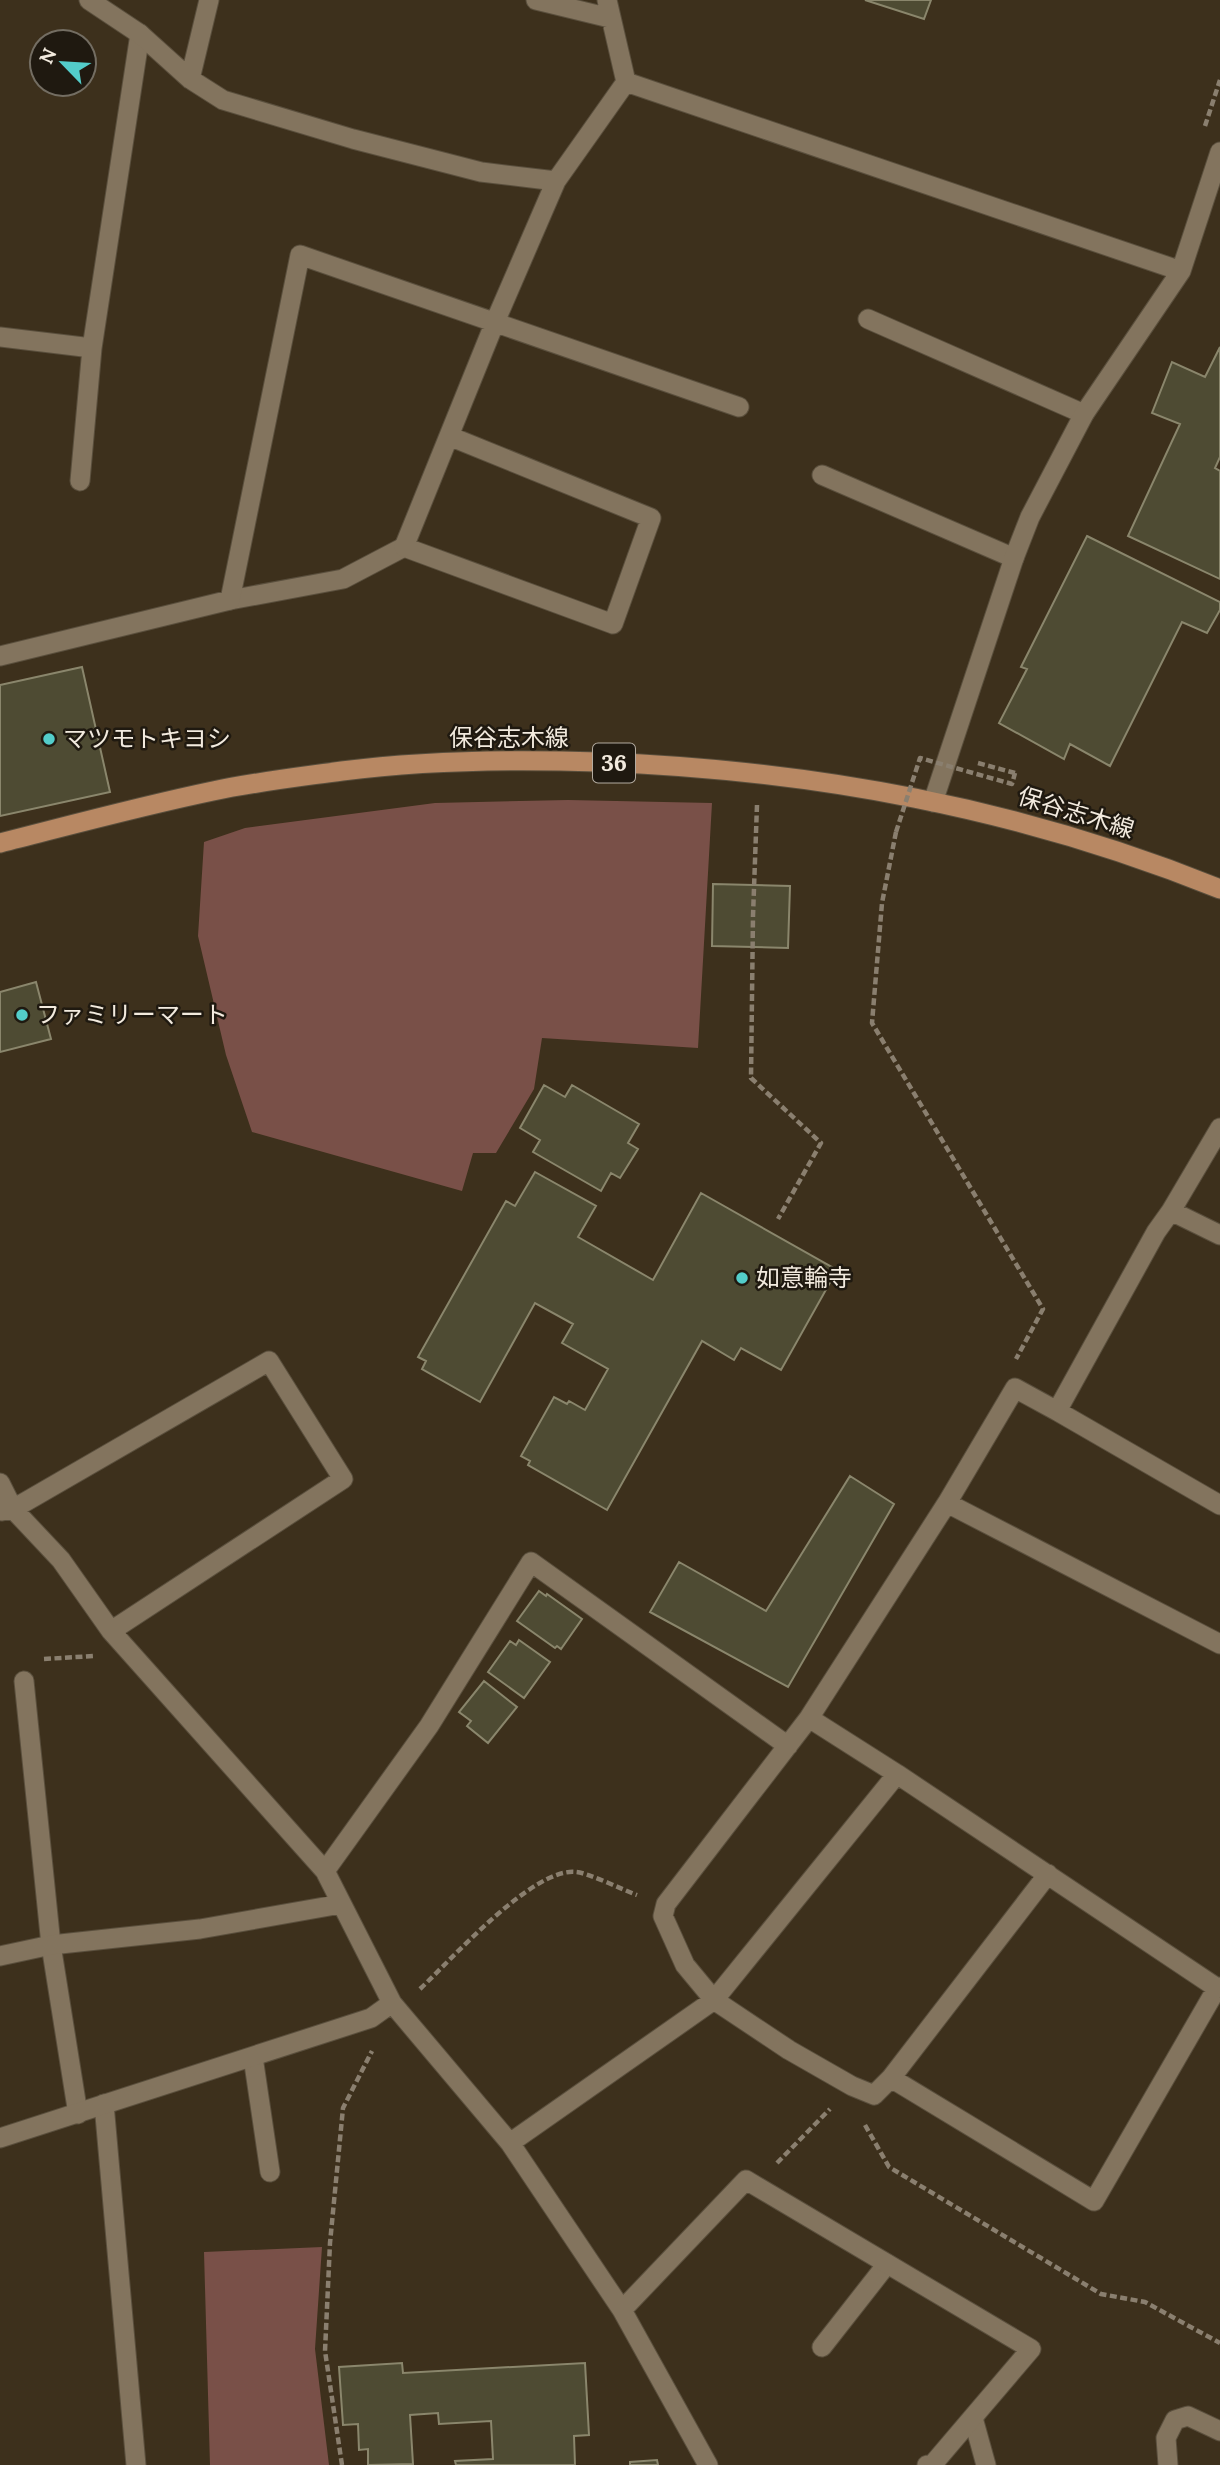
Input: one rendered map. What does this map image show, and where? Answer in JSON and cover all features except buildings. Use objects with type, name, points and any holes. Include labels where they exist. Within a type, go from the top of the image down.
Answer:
[{"type":"main road","name":"保谷志木線","points":[[0,843],[215,790],[344,771],[488,760],[570,761],[758,772],[818,780],[980,810],[1158,864],[1220,889]]},
{"type":"street","points":[[89,0],[140,34],[190,79],[223,100],[353,139],[481,172],[556,181]]},
{"type":"street","points":[[190,79],[209,0]]},
{"type":"street","points":[[0,656],[230,600],[343,579],[404,547],[495,321],[556,181],[626,82],[609,9],[536,0]]},
{"type":"street","points":[[80,481],[92,348],[140,34]]},
{"type":"street","points":[[626,82],[1181,271]]},
{"type":"street","points":[[933,802],[1030,517],[1084,414],[1181,271],[1220,152]]},
{"type":"street","points":[[230,600],[300,255],[739,407]]},
{"type":"street","points":[[868,319],[1084,414]]},
{"type":"street","points":[[0,337],[92,348]]},
{"type":"street","points":[[404,547],[613,624],[651,518],[449,436]]},
{"type":"street","points":[[822,475],[1014,558]]},
{"type":"street","points":[[1057,1411],[1156,1231],[1171,1211],[1220,1128]]},
{"type":"street","points":[[1171,1211],[1220,1235]]},
{"type":"street","points":[[6,1510],[269,1361],[343,1479],[111,1631]]},
{"type":"street","points":[[1048,1874],[891,2078],[874,2095],[852,2086],[789,2050],[714,2000],[685,1965],[663,1916],[666,1904],[808,1718],[947,1503],[1015,1388],[1220,1505]]},
{"type":"street","points":[[0,1483],[6,1510],[61,1560],[111,1631],[325,1871],[395,2008],[510,2143],[622,2310],[708,2465]]},
{"type":"street","points":[[947,1503],[1220,1644]]},
{"type":"street","points":[[325,1871],[429,1726],[531,1562],[788,1746]]},
{"type":"street","points":[[24,1681],[51,1945],[78,2114]]},
{"type":"street","points":[[808,1718],[1218,1987],[1094,2201],[891,2078]]},
{"type":"street","points":[[510,2143],[714,2000],[897,1774]]},
{"type":"street","points":[[0,1955],[51,1945],[200,1929],[341,1904]]},
{"type":"street","points":[[0,2138],[253,2057],[395,2008]]},
{"type":"street","points":[[253,2057],[270,2172]]},
{"type":"street","points":[[104,2104],[136,2465]]},
{"type":"street","points":[[622,2310],[747,2180],[1031,2349],[933,2464],[927,2465]]},
{"type":"street","points":[[822,2347],[887,2264]]},
{"type":"street","points":[[1168,2465],[1166,2438],[1175,2420],[1188,2416],[1220,2431]]},
{"type":"street","points":[[973,2418],[986,2465]]},
{"type":"path","points":[[970,761],[1015,773],[1012,784],[920,758],[896,832],[882,903],[872,1023],[1043,1309],[1010,1370]]},
{"type":"path","points":[[758,772],[752,916],[751,1078],[821,1143],[778,1219]]},
{"type":"path","points":[[41,1660],[96,1656]]},
{"type":"path","points":[[342,2465],[326,2351],[330,2242],[343,2108],[378,2039],[395,2008],[411,1997],[512,1901],[546,1878],[576,1872],[645,1899]]},
{"type":"path","points":[[755,2185],[852,2086]]},
{"type":"path","points":[[864,2124],[889,2167],[1101,2294],[1145,2302],[1220,2343]]},
{"type":"shaded area","points":[[568,800],[712,803],[698,1048],[542,1038],[534,1089],[496,1153],[473,1153],[462,1191],[252,1132],[226,1055],[198,936],[204,842],[245,828],[435,803]]},
{"type":"shaded area","points":[[322,2247],[315,2349],[329,2465],[210,2465],[204,2252]]},
{"type":"place","name":"マツモトキヨシ","points":[[49,739]]},
{"type":"place","name":"ファミリーマート","points":[[22,1015]]},
{"type":"place","name":"如意輪寺","points":[[742,1278]]}]
